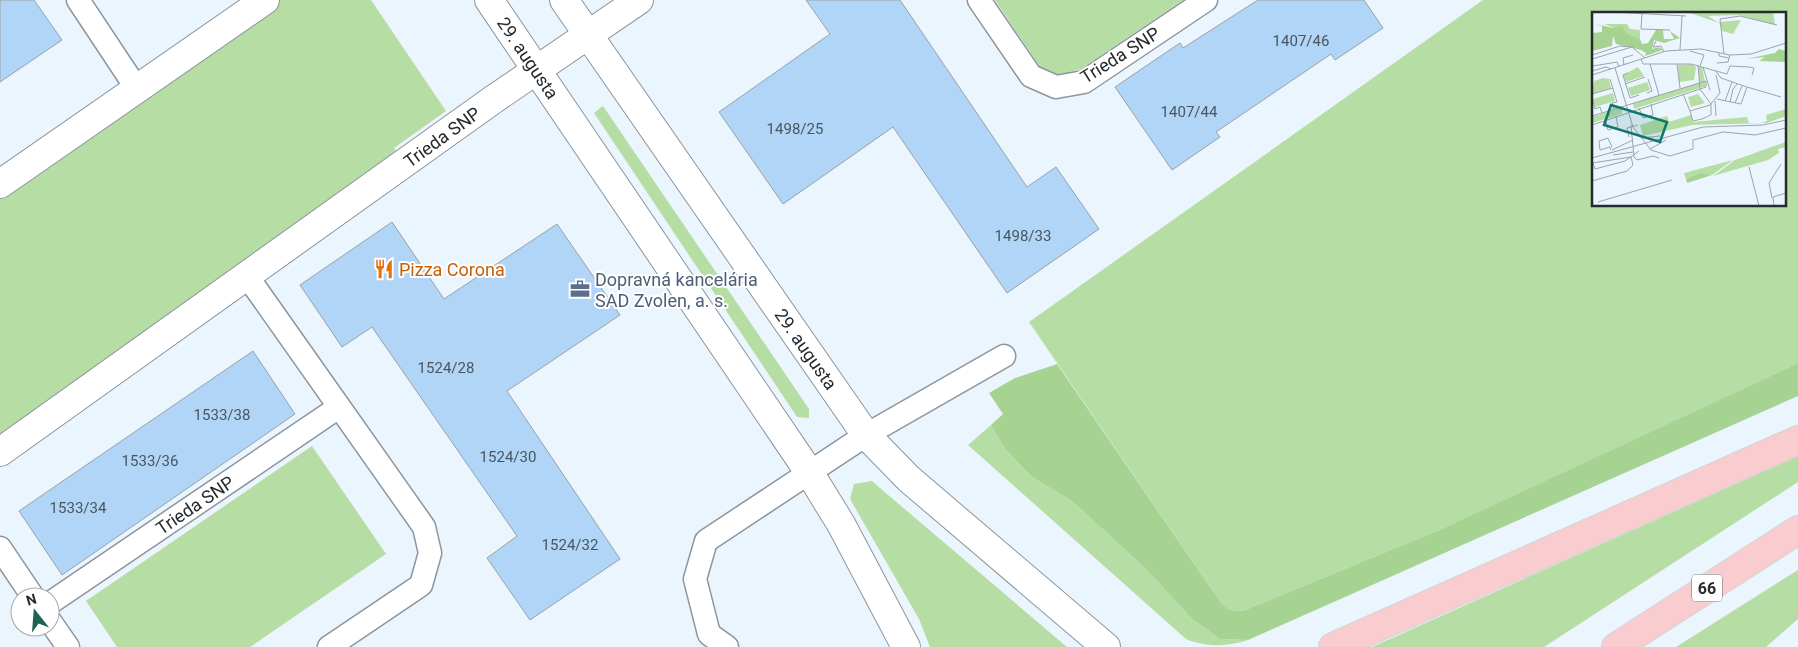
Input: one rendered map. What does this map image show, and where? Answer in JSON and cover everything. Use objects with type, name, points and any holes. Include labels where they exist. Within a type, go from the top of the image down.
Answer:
[{"type":"main road","points":[[1333,647],[1798,440]]},
{"type":"main road","name":"66","points":[[1616,647],[1798,530]]},
{"type":"street","points":[[0,184],[264,0]]},
{"type":"street","name":"29. augusta","points":[[489,0],[810,472],[841,524],[906,647]]},
{"type":"street","name":"29. augusta","points":[[564,0],[866,435],[909,479],[1106,647]]},
{"type":"street","name":"Trieda SNP","points":[[0,452],[536,70],[640,0]]},
{"type":"lane","points":[[78,0],[137,88]]},
{"type":"lane","name":"Trieda SNP","points":[[979,0],[1031,76],[1056,87],[1084,82],[1206,0]]},
{"type":"lane","points":[[247,276],[424,527],[430,553],[421,585],[329,647]]},
{"type":"lane","points":[[726,647],[709,634],[695,578],[706,541],[866,435],[1004,356]]},
{"type":"lane","name":"Trieda SNP","points":[[60,595],[340,407]]},
{"type":"lane","points":[[0,548],[26,587]]},
{"type":"lane","points":[[60,635],[68,647]]},
{"type":"green space","points":[[265,0],[371,0],[446,111],[394,148],[405,164],[0,452],[0,185]]},
{"type":"green space","points":[[995,0],[1183,0],[1081,69],[1059,75],[1040,67]]},
{"type":"green space","points":[[1483,0],[1798,0],[1798,363],[1437,531],[1243,611],[1230,610],[1221,603],[1029,322]]},
{"type":"green space","points":[[603,106],[809,409],[809,418],[797,417],[594,113]]},
{"type":"green space","points":[[1798,363],[1798,396],[1248,640],[1220,639],[1192,619],[1147,570],[1072,501],[1032,477],[1005,449],[991,425],[1003,414],[989,393],[1015,378],[1057,364],[1221,603],[1230,610],[1243,611],[1437,531]]},
{"type":"green space","points":[[991,425],[1005,449],[1032,477],[1072,501],[1147,570],[1192,619],[1220,639],[1248,640],[1216,645],[1200,644],[1186,639],[968,445]]},
{"type":"green space","points":[[312,446],[386,554],[250,647],[117,647],[86,601]]},
{"type":"green space","points":[[1798,456],[1798,482],[1544,647],[1372,647]]},
{"type":"green space","points":[[872,481],[1067,647],[930,647],[919,619],[850,499],[854,484]]},
{"type":"green space","points":[[1798,570],[1798,619],[1766,647],[1676,647]]},
{"type":"building","points":[[0,0],[34,0],[62,40],[0,82]]},
{"type":"building","points":[[806,0],[900,0],[1027,187],[1056,167],[1099,229],[1007,293],[893,127],[783,204],[719,112],[830,34]]},
{"type":"building","points":[[1258,0],[1364,0],[1383,28],[1335,60],[1331,54],[1216,132],[1220,137],[1172,170],[1115,87],[1180,43],[1183,48]]},
{"type":"building","points":[[392,222],[444,299],[557,224],[620,315],[507,391],[620,559],[530,620],[487,558],[517,536],[372,327],[342,347],[300,285]]},
{"type":"building","points":[[253,351],[295,414],[62,575],[19,511]]},
{"type":"place","name":"Pizza Corona","points":[[384,269]]},
{"type":"place","name":"Dopravná kancelária SAD Zvolen, a. s.","points":[[580,289]]}]
